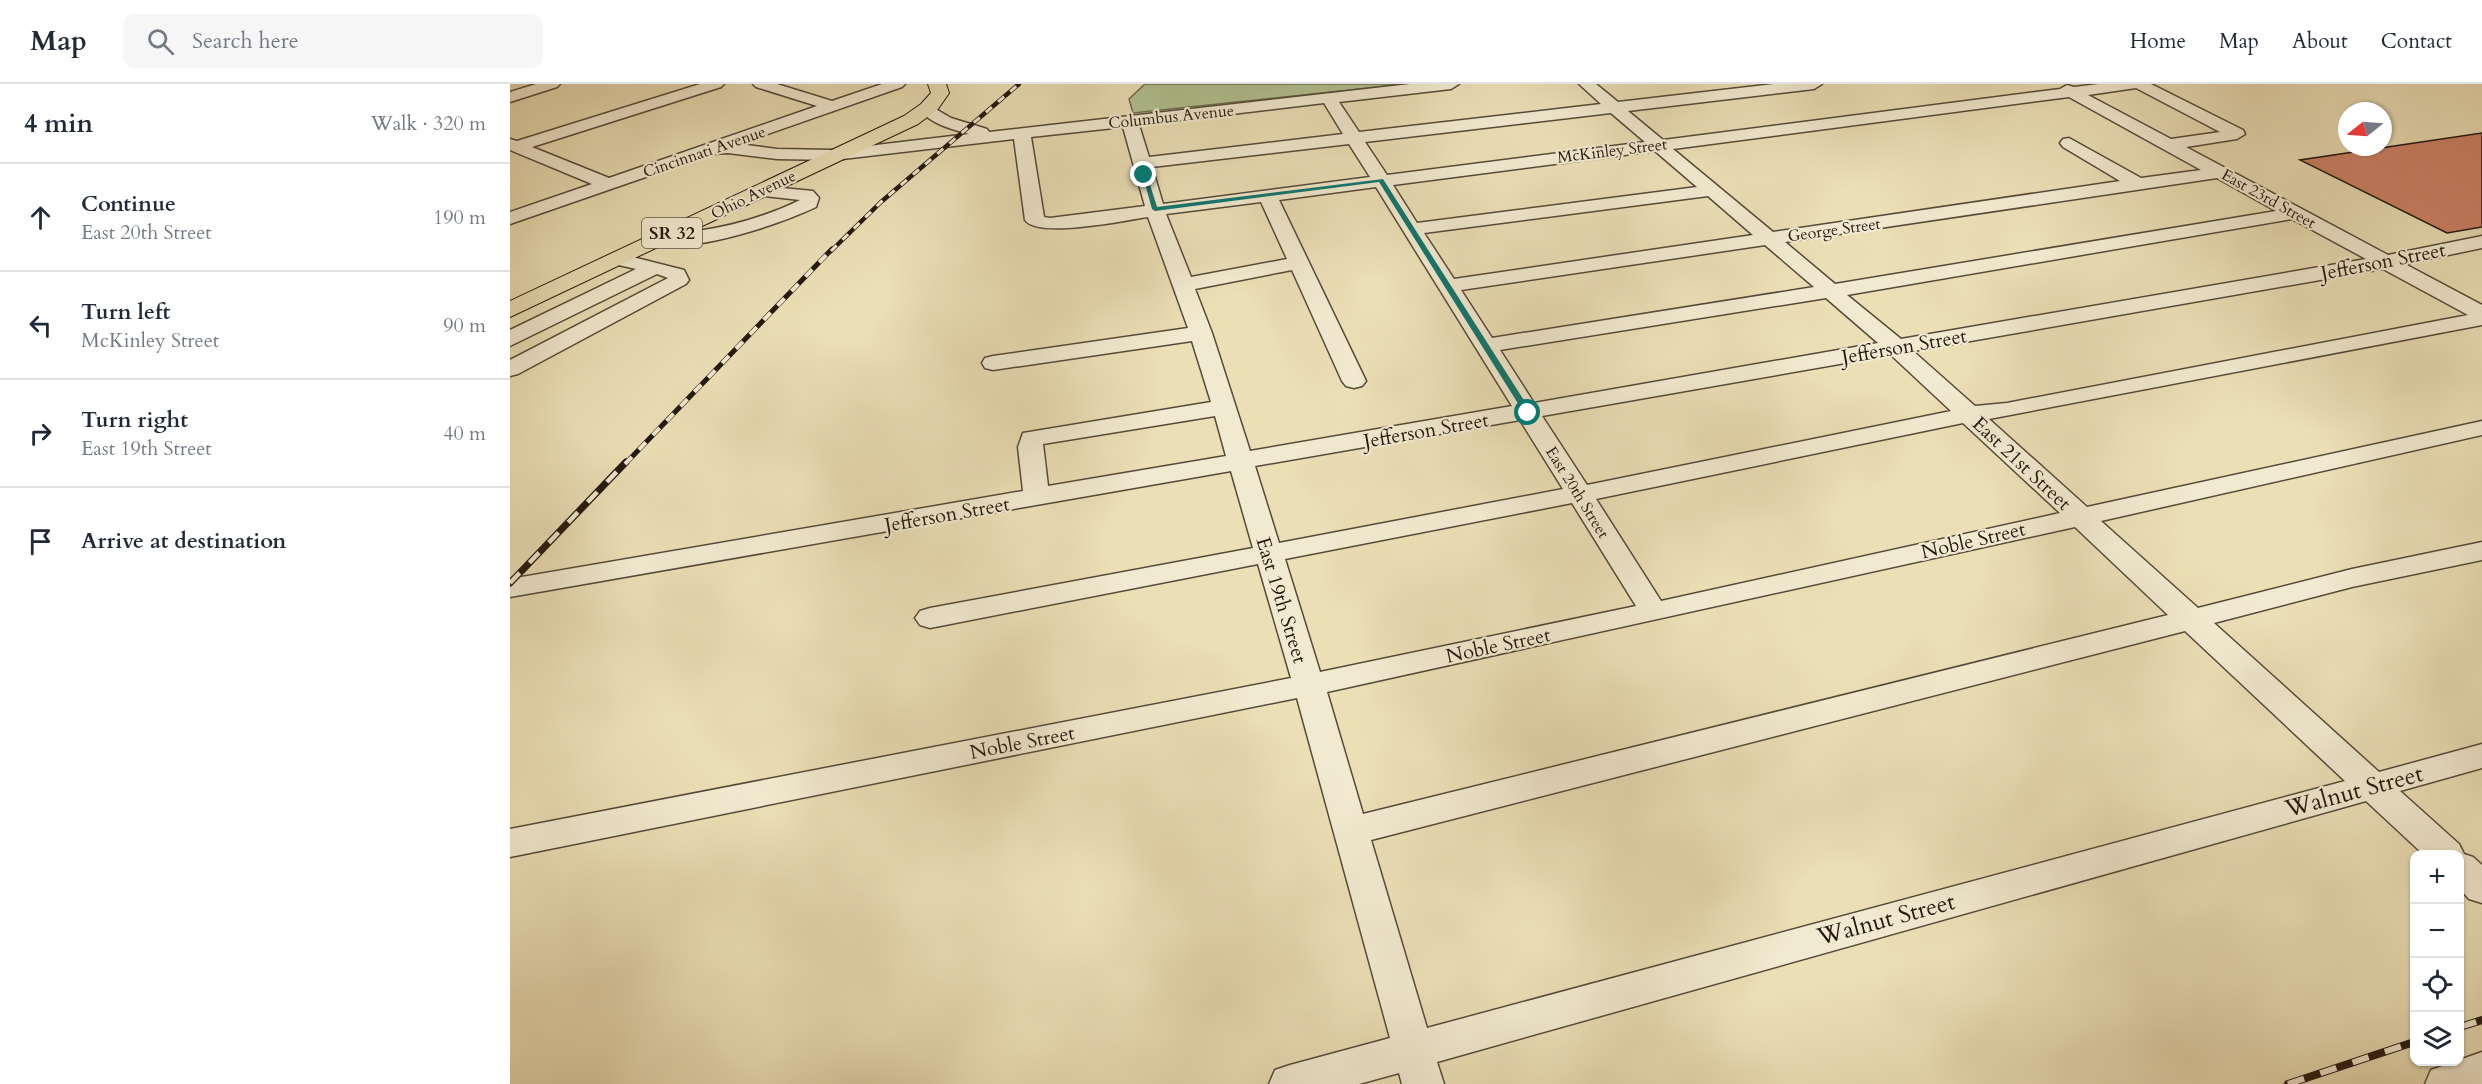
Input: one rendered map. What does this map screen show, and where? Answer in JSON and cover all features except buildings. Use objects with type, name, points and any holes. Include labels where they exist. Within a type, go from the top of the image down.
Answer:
[{"type":"main road","points":[[927,109],[940,93],[937,84]]},
{"type":"main road","name":"SR 32","points":[[834,155],[911,120],[927,109]]},
{"type":"main road","name":"Ohio Avenue","points":[[510,310],[834,155]]},
{"type":"street","points":[[510,97],[552,84]]},
{"type":"street","points":[[513,145],[716,84]]},
{"type":"street","points":[[761,84],[832,106]]},
{"type":"street","name":"Cincinnati Avenue","points":[[510,218],[897,84]]},
{"type":"street","name":"Columbus Avenue","points":[[708,149],[728,148],[777,154],[834,155],[1451,84]]},
{"type":"street","name":"East 21st Street","points":[[1587,84],[1770,238],[1970,414],[2441,850]]},
{"type":"street","points":[[1141,164],[1814,84]]},
{"type":"street","points":[[2137,84],[2237,134],[2169,145]]},
{"type":"street","name":"McKinley Street","points":[[1022,133],[1035,220],[1049,224],[1992,102],[2062,88],[2137,84]]},
{"type":"street","name":"East 23rd Street","points":[[2062,88],[2482,314]]},
{"type":"street","name":"East 20th Street","points":[[1329,98],[1654,612]]},
{"type":"street","points":[[1992,102],[2017,116]]},
{"type":"street","name":"Columbus Avenue","points":[[927,109],[945,122],[981,133],[998,135]]},
{"type":"street","points":[[1925,110],[1950,126]]},
{"type":"street","name":"East 19th Street","points":[[1130,121],[1155,209],[1201,333],[1309,685],[1418,1068]]},
{"type":"street","points":[[2068,143],[2138,184]]},
{"type":"street","points":[[513,145],[609,184]]},
{"type":"street","points":[[687,156],[718,154],[773,161],[834,155]]},
{"type":"street","name":"George Street","points":[[1448,286],[2221,172]]},
{"type":"street","points":[[1412,229],[1713,190]]},
{"type":"street","points":[[657,240],[694,239],[737,230],[787,214],[808,203],[810,198],[807,195],[788,192],[761,191]]},
{"type":"street","points":[[1267,195],[1354,381]]},
{"type":"street","points":[[1486,346],[2295,213]]},
{"type":"street","name":"Jefferson Street","points":[[510,588],[1528,413],[2386,262],[2482,242]]},
{"type":"street","points":[[510,369],[679,280],[677,274],[617,259]]},
{"type":"street","points":[[1182,285],[1297,263]]},
{"type":"street","points":[[514,337],[656,267]]},
{"type":"street","points":[[930,618],[1580,494],[1970,414],[2007,410],[2482,320]]},
{"type":"street","points":[[993,363],[1201,333]]},
{"type":"street","points":[[514,337],[556,346]]},
{"type":"street","points":[[1036,498],[1030,447],[1032,438],[1224,406]]},
{"type":"street","name":"Noble Street","points":[[510,843],[1309,685],[1654,612],[2482,428]]},
{"type":"street","points":[[1352,831],[2352,578],[2482,551]]},
{"type":"street","name":"Walnut Street","points":[[1290,1084],[1418,1068],[2372,786],[2482,756]]},
{"type":"street","points":[[2464,871],[2482,888]]},
{"type":"street","points":[[2445,1084],[2482,1071]]},
{"type":"green space","points":[[1145,84],[1406,84],[1133,113],[1129,99]]},
{"type":"railway","points":[[831,251],[881,202],[1019,84]]},
{"type":"railway","points":[[625,464],[832,249]]},
{"type":"railway","points":[[510,583],[626,462]]},
{"type":"railway","points":[[2464,1026],[2482,1020]]},
{"type":"railway","points":[[2288,1084],[2410,1043]]},
{"type":"route","points":[[1144,175],[1155,209],[1381,180],[1528,413]]}]
